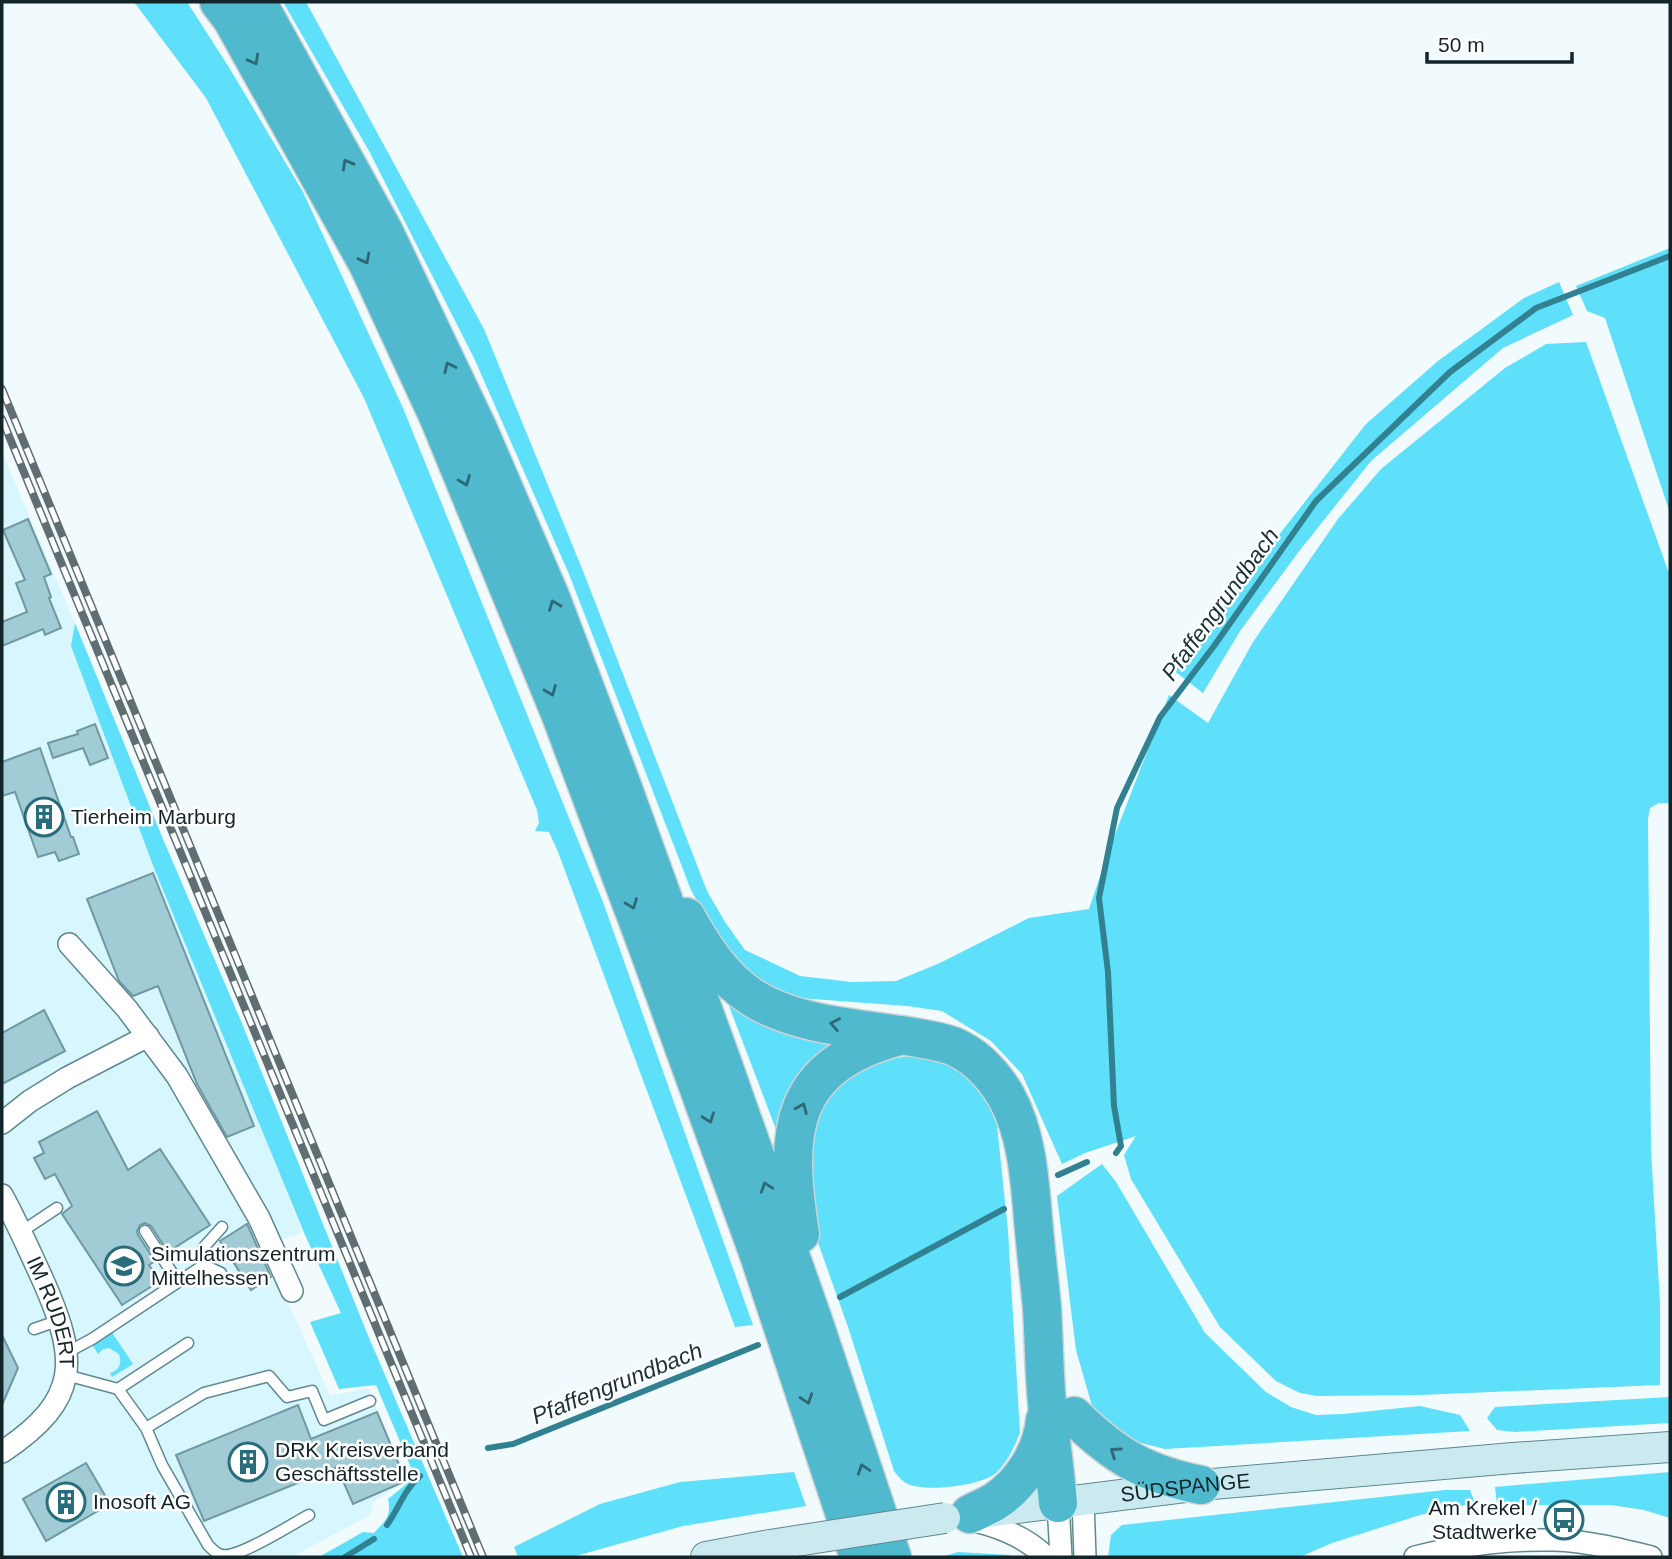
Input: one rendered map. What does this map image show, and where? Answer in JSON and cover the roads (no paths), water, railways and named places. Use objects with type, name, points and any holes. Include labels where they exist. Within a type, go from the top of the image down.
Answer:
[{"type":"highway","points":[[219,2],[232,19],[368,264],[439,418],[560,713],[647,945],[754,1242],[859,1557]]},
{"type":"highway","points":[[257,2],[384,232],[478,429],[550,596],[718,1049],[892,1557]]},
{"type":"highway","points":[[621,783],[687,919],[704,948],[736,986],[754,999],[799,1017],[953,1046],[983,1065],[1006,1096],[1023,1139],[1042,1309],[1060,1409],[1071,1502]]},
{"type":"highway","points":[[813,1320],[792,1171],[797,1121],[806,1098],[819,1080],[835,1066],[876,1042],[902,1035]]},
{"type":"highway","points":[[1060,1409],[1125,1459],[1155,1473],[1201,1485]]},
{"type":"highway","points":[[956,1516],[996,1501],[1018,1481],[1034,1457],[1044,1430],[1060,1409]]},
{"type":"main road","name":"SÜDSPANGE","points":[[706,1557],[956,1516],[1201,1485],[1670,1447]]},
{"type":"street","points":[[69,944],[148,1035],[177,1076],[253,1208],[292,1291]]},
{"type":"street","points":[[2,1123],[30,1101],[67,1078],[148,1035]]},
{"type":"street","name":"IM RUDERT","points":[[2,1195],[60,1320],[66,1353],[66,1375],[62,1389],[50,1410],[22,1438],[2,1451]]},
{"type":"street","points":[[1060,1557],[1071,1502]]},
{"type":"street","points":[[1071,1502],[1085,1557]]},
{"type":"street","points":[[956,1516],[1014,1535],[1046,1557]]},
{"type":"street","points":[[1415,1557],[1434,1552],[1556,1540],[1651,1557]]},
{"type":"lane","points":[[21,1232],[57,1208]]},
{"type":"lane","points":[[204,1265],[204,1247],[222,1227]]},
{"type":"lane","points":[[145,1231],[178,1282]]},
{"type":"lane","points":[[204,1265],[220,1273]]},
{"type":"lane","points":[[66,1353],[92,1339],[204,1265]]},
{"type":"lane","points":[[34,1329],[60,1320]]},
{"type":"lane","points":[[118,1388],[188,1342]]},
{"type":"lane","points":[[66,1375],[118,1388],[146,1428],[169,1477],[208,1545],[219,1555],[231,1556],[309,1515]]},
{"type":"lane","points":[[146,1428],[204,1393],[268,1376],[287,1397],[312,1391],[324,1420],[370,1401]]},
{"type":"waterway","name":"Pfaffengrundbach","points":[[1116,1153],[1121,1146],[1114,1106],[1108,972],[1099,898],[1117,808],[1160,717],[1214,646],[1316,501],[1450,372],[1536,308],[1670,256]]},
{"type":"waterway","name":"Pfaffengrundbach","points":[[1058,1175],[1087,1162]]},
{"type":"waterway","name":"Pfaffengrundbach","points":[[840,1297],[1004,1209]]},
{"type":"waterway","name":"Pfaffengrundbach","points":[[488,1448],[513,1444],[758,1345]]},
{"type":"waterway","name":"Pfaffengrundbach","points":[[387,1525],[414,1481],[420,1476]]},
{"type":"waterway","name":"Pfaffengrundbach","points":[[345,1557],[374,1539]]},
{"type":"railway","points":[[2,389],[483,1557]]},
{"type":"railway","points":[[2,419],[471,1557]]},
{"type":"place","name":"Tierheim Marburg","points":[[44,817]]},
{"type":"place","name":"Simulationszentrum Mittelhessen","points":[[124,1266]]},
{"type":"place","name":"DRK Kreisverband Geschäftsstelle","points":[[248,1462]]},
{"type":"place","name":"Inosoft AG","points":[[66,1502]]},
{"type":"place","name":"Am Krekel / Stadtwerke","points":[[1564,1520]]}]
